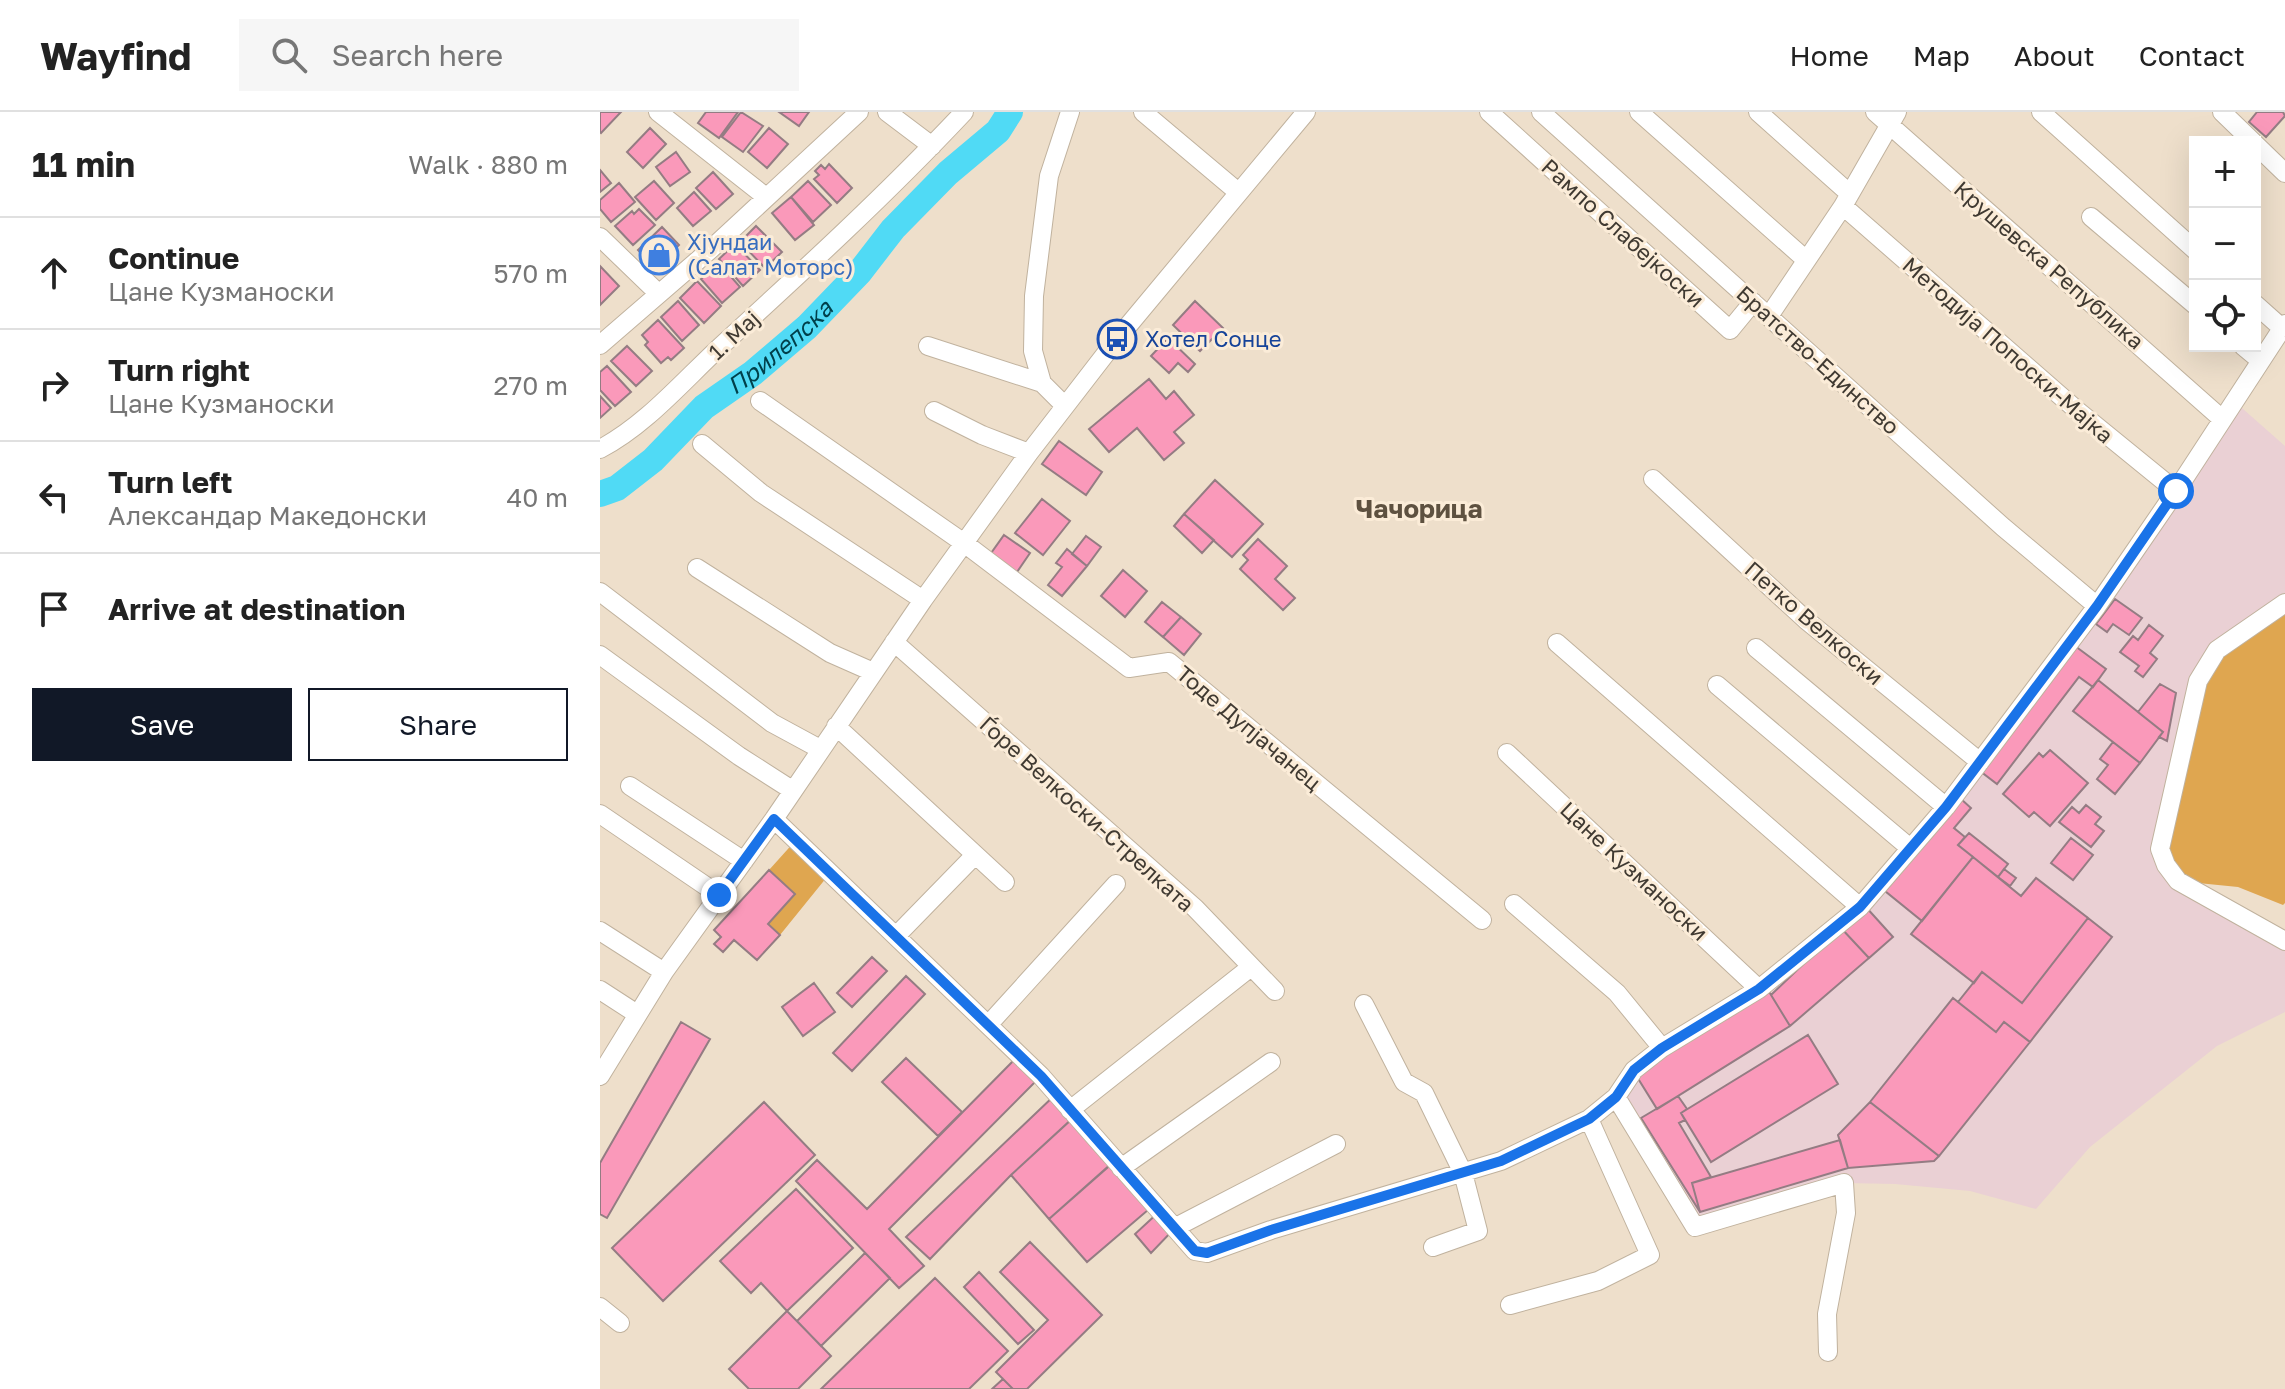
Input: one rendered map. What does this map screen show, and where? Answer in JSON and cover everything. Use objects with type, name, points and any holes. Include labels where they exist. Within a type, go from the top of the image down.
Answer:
[{"type":"street","points":[[658,112],[766,197]]},
{"type":"street","points":[[600,345],[711,249],[859,112]]},
{"type":"street","points":[[887,112],[932,146]]},
{"type":"street","name":"1. Мај","points":[[600,449],[630,431],[932,146],[964,112]]},
{"type":"street","points":[[1042,383],[1033,351],[1034,296],[1049,176],[1070,112]]},
{"type":"street","points":[[1143,112],[1238,192]]},
{"type":"street","points":[[600,1076],[664,972],[1029,453],[1117,339],[1306,112]]},
{"type":"street","name":"Рампо Слабејкоски","points":[[1489,112],[1730,330],[1753,302]]},
{"type":"street","name":"Братство-Единство","points":[[1541,112],[2003,527],[2097,606]]},
{"type":"street","points":[[1639,112],[1805,259]]},
{"type":"street","name":"Методија Попоски-Мајка","points":[[1758,112],[1846,200],[2079,412],[2176,491]]},
{"type":"street","name":"Крушевска Република","points":[[1875,112],[1893,118],[2222,419]]},
{"type":"street","points":[[2041,112],[2189,245]]},
{"type":"street","points":[[2222,112],[2247,136]]},
{"type":"street","points":[[1769,316],[1846,200],[1893,118]]},
{"type":"street","points":[[2261,150],[2285,173]]},
{"type":"street","points":[[2091,217],[2189,300]]},
{"type":"street","points":[[600,237],[658,293]]},
{"type":"street","points":[[774,819],[1041,1076],[1195,1251],[1207,1253],[1271,1230],[1501,1161],[1589,1119],[1616,1097],[1634,1070],[1662,1048],[1759,989],[1860,907],[1946,807],[2097,606],[2176,491],[2284,326],[2261,309]]},
{"type":"street","points":[[928,346],[1042,383],[1065,406]]},
{"type":"street","points":[[2250,352],[2261,361]]},
{"type":"street","name":"Тоде Дупјачанец","points":[[760,401],[964,543],[1129,668],[1169,662],[1482,920]]},
{"type":"street","points":[[934,411],[982,435],[1029,453]]},
{"type":"street","points":[[702,444],[761,493],[923,600]]},
{"type":"street","name":"Петко Велкоски","points":[[1653,479],[1806,620],[1980,762]]},
{"type":"street","points":[[697,568],[830,653],[873,672]]},
{"type":"street","points":[[600,592],[772,723],[820,749]]},
{"type":"street","points":[[2285,603],[2217,650],[2198,681],[2160,849],[2166,865],[2178,881],[2285,941]]},
{"type":"street","name":"Ѓоре Велкоски-Стрелката","points":[[894,642],[1195,908],[1275,991]]},
{"type":"street","points":[[1557,643],[1860,907]]},
{"type":"street","points":[[1756,648],[1946,807]]},
{"type":"street","points":[[600,655],[739,756],[792,790]]},
{"type":"street","points":[[1717,685],[1910,848]]},
{"type":"street","points":[[836,726],[1005,882]]},
{"type":"street","name":"Цане Кузманоски","points":[[1507,753],[1759,989]]},
{"type":"street","points":[[630,786],[744,861]]},
{"type":"street","points":[[600,814],[719,895]]},
{"type":"street","points":[[896,936],[975,855]]},
{"type":"street","points":[[989,1024],[1116,884]]},
{"type":"street","points":[[1514,904],[1617,993],[1662,1048]]},
{"type":"street","points":[[600,931],[664,972]]},
{"type":"street","points":[[1070,1110],[1251,967]]},
{"type":"street","points":[[600,990],[637,1014]]},
{"type":"street","points":[[1364,1004],[1404,1082],[1424,1093],[1463,1173],[1478,1231],[1433,1247]]},
{"type":"street","points":[[1121,1168],[1271,1062]]},
{"type":"street","points":[[1616,1097],[1695,1227],[1844,1183],[1846,1213],[1827,1314],[1828,1352]]},
{"type":"street","points":[[1510,1305],[1598,1281],[1650,1255],[1589,1119]]},
{"type":"street","points":[[1176,1227],[1336,1144]]},
{"type":"street","points":[[600,1307],[620,1323]]},
{"type":"shaded area","points":[[2234,401],[2285,446],[2285,603],[2166,865],[2285,941],[2285,1012],[2217,1046],[2090,1147],[2036,1209],[1970,1191],[1844,1183],[1695,1227],[1616,1097],[1634,1070],[1808,950],[1946,807]]},
{"type":"shaded area","points":[[2285,603],[2283,905],[2238,887],[2178,881],[2166,865],[2164,825],[2217,650]]},
{"type":"shaded area","points":[[796,840],[831,872],[780,935],[768,924],[795,894],[769,870]]},
{"type":"building","points":[[600,112],[621,112],[601,133],[600,132]]},
{"type":"building","points":[[706,112],[738,112],[719,138],[698,123]]},
{"type":"building","points":[[741,112],[763,126],[743,152],[722,137]]},
{"type":"building","points":[[779,112],[809,112],[799,126]]},
{"type":"building","points":[[2257,112],[2283,112],[2285,116],[2266,137],[2249,122]]},
{"type":"building","points":[[650,128],[666,144],[643,168],[627,152]]},
{"type":"building","points":[[769,128],[788,144],[767,168],[748,152]]},
{"type":"building","points":[[676,152],[690,172],[670,186],[656,167]]},
{"type":"building","points":[[829,164],[852,188],[837,203],[814,179],[819,175],[815,171],[821,165],[825,169]]},
{"type":"building","points":[[600,170],[611,183],[600,192]]},
{"type":"building","points":[[713,172],[733,194],[716,209],[696,188]]},
{"type":"building","points":[[654,181],[674,203],[656,220],[635,197]]},
{"type":"building","points":[[808,181],[831,205],[813,222],[791,197]]},
{"type":"building","points":[[619,183],[635,202],[611,222],[600,209],[600,200]]},
{"type":"building","points":[[694,192],[711,211],[693,226],[677,208]]},
{"type":"building","points":[[791,197],[814,225],[795,240],[772,213]]},
{"type":"building","points":[[639,209],[655,225],[633,245],[615,226],[632,211],[634,214]]},
{"type":"building","points":[[756,226],[782,252],[765,268],[740,242]]},
{"type":"building","points":[[662,227],[679,245],[655,268],[638,250]]},
{"type":"building","points":[[735,244],[760,270],[743,286],[719,259]]},
{"type":"building","points":[[719,263],[740,287],[722,303],[701,279]]},
{"type":"building","points":[[600,266],[619,286],[600,305]]},
{"type":"building","points":[[697,281],[721,306],[704,323],[680,298]]},
{"type":"building","points":[[678,301],[699,325],[682,341],[661,317]]},
{"type":"building","points":[[1195,301],[1223,328],[1200,351],[1173,325]]},
{"type":"building","points":[[658,320],[684,348],[671,360],[668,357],[661,363],[645,345],[648,342],[642,335]]},
{"type":"building","points":[[1168,338],[1195,364],[1188,372],[1178,363],[1169,373],[1151,356]]},
{"type":"building","points":[[627,346],[652,371],[636,386],[611,361]]},
{"type":"building","points":[[607,366],[631,392],[615,406],[600,390],[600,372]]},
{"type":"building","points":[[1149,379],[1166,399],[1174,391],[1194,415],[1174,432],[1184,443],[1164,460],[1137,428],[1109,452],[1089,429]]},
{"type":"building","points":[[600,396],[611,408],[600,418]]},
{"type":"building","points":[[1059,441],[1102,472],[1086,495],[1042,464]]},
{"type":"building","points":[[1215,480],[1263,524],[1232,557],[1184,514]]},
{"type":"building","points":[[1042,499],[1070,521],[1043,555],[1015,533]]},
{"type":"building","points":[[1184,514],[1214,540],[1202,553],[1174,526]]},
{"type":"building","points":[[1004,535],[1030,553],[1015,575],[989,556]]},
{"type":"building","points":[[1086,536],[1101,547],[1087,566],[1072,554]]},
{"type":"building","points":[[1258,539],[1287,566],[1275,579],[1295,598],[1283,610],[1240,569],[1248,560],[1243,555]]},
{"type":"building","points":[[1067,549],[1087,566],[1062,596],[1048,585],[1062,567],[1056,563]]},
{"type":"building","points":[[1123,570],[1147,591],[1125,617],[1101,596]]},
{"type":"building","points":[[2115,599],[2142,618],[2129,635],[2113,624],[2107,632],[2096,624]]},
{"type":"building","points":[[1162,602],[1181,617],[1163,637],[1145,622]]},
{"type":"building","points":[[1181,617],[1201,634],[1184,655],[1163,637]]},
{"type":"building","points":[[2149,625],[2163,636],[2150,653],[2157,659],[2143,677],[2135,671],[2139,666],[2120,652],[2133,636],[2138,640]]},
{"type":"building","points":[[2075,646],[2106,669],[2093,687],[2079,677],[1997,784],[1980,771]]},
{"type":"building","points":[[2098,680],[2163,732],[2140,763],[2073,711]]},
{"type":"building","points":[[2160,684],[2176,693],[2167,741],[2159,737],[2163,732],[2138,712]]},
{"type":"building","points":[[2113,742],[2140,763],[2115,794],[2097,779],[2108,765],[2100,759]]},
{"type":"building","points":[[2050,750],[2088,783],[2050,826],[2034,812],[2029,817],[2003,794],[2039,753],[2043,757]]},
{"type":"building","points":[[1961,799],[1971,808],[1954,828],[1965,837],[1958,845],[1973,857],[1922,921],[1885,891]]},
{"type":"building","points":[[2086,805],[2101,817],[2095,824],[2104,831],[2091,847],[2059,822],[2072,807],[2079,813]]},
{"type":"building","points":[[1969,833],[2008,864],[1998,877],[1958,845]]},
{"type":"building","points":[[2071,838],[2093,855],[2073,880],[2051,863]]},
{"type":"building","points":[[1973,857],[2021,896],[2036,878],[2088,918],[2022,1003],[1982,972],[1974,983],[1911,934]]},
{"type":"building","points":[[2004,869],[2016,878],[2010,886],[1998,877]]},
{"type":"building","points":[[769,870],[795,894],[768,924],[780,935],[757,960],[734,940],[723,952],[714,944],[721,937],[714,930]]},
{"type":"building","points":[[1865,906],[1893,937],[1869,958],[1841,928]]},
{"type":"building","points":[[2088,918],[2112,937],[2030,1042],[2004,1022],[1996,1032],[1958,1002],[1982,972],[2022,1003]]},
{"type":"building","points":[[1841,928],[1869,958],[1790,1026],[1771,995]]},
{"type":"building","points":[[872,957],[887,971],[852,1007],[837,993]]},
{"type":"building","points":[[906,976],[925,994],[852,1071],[833,1053]]},
{"type":"building","points":[[814,983],[835,1012],[803,1036],[782,1007]]},
{"type":"building","points":[[1768,990],[1790,1026],[1657,1109],[1634,1072]]},
{"type":"building","points":[[1953,998],[1996,1032],[2004,1022],[2030,1042],[1939,1156],[1870,1102]]},
{"type":"building","points":[[681,1022],[710,1039],[607,1218],[600,1214],[600,1163]]},
{"type":"building","points":[[1808,1035],[1838,1084],[1711,1162],[1681,1113]]},
{"type":"building","points":[[1019,1055],[1041,1076],[889,1229],[924,1266],[899,1288],[796,1181],[817,1160],[867,1209]]},
{"type":"building","points":[[906,1058],[962,1112],[938,1136],[882,1082]]},
{"type":"building","points":[[1056,1094],[1075,1116],[1011,1175],[930,1259],[906,1237]]},
{"type":"building","points":[[1678,1096],[1687,1109],[1681,1113],[1685,1120],[1679,1123],[1711,1177],[1692,1183],[1700,1212],[1641,1118]]},
{"type":"building","points":[[764,1102],[815,1155],[663,1301],[612,1248]]},
{"type":"building","points":[[1870,1102],[1939,1156],[1934,1161],[1848,1168],[1838,1135]]},
{"type":"building","points":[[1072,1119],[1112,1163],[1049,1219],[1011,1175]]},
{"type":"building","points":[[1840,1140],[1848,1168],[1700,1212],[1692,1183]]},
{"type":"building","points":[[1115,1161],[1155,1204],[1087,1262],[1049,1219]]},
{"type":"building","points":[[796,1189],[853,1248],[787,1311],[761,1283],[751,1293],[720,1261]]},
{"type":"building","points":[[1161,1210],[1176,1227],[1151,1253],[1135,1234]]},
{"type":"building","points":[[1030,1242],[1102,1315],[1027,1389],[1013,1389],[996,1372],[1048,1320],[1000,1272]]},
{"type":"building","points":[[865,1253],[890,1278],[821,1346],[797,1321]]},
{"type":"building","points":[[979,1272],[1034,1330],[1018,1344],[964,1287]]},
{"type":"building","points":[[935,1278],[1008,1351],[969,1389],[821,1389]]},
{"type":"building","points":[[787,1311],[831,1356],[798,1389],[749,1389],[729,1369]]},
{"type":"building","points":[[1003,1379],[1013,1389],[992,1389]]},
{"type":"waterway","name":"Прилепска","points":[[600,494],[617,488],[653,460],[704,407],[753,373],[807,327],[859,273],[893,229],[948,173],[998,131],[1010,112]]},
{"type":"place","name":"Хјундаи (Салат Моторс)","points":[[659,255]]},
{"type":"place","name":"Хотел Сонце","points":[[1117,339]]},
{"type":"district","name":"Чачорица","points":[[1419,509]]},
{"type":"route","points":[[719,895],[774,819],[1041,1076],[1195,1251],[1207,1253],[1271,1230],[1501,1161],[1589,1119],[1616,1097],[1634,1070],[1662,1048],[1759,989],[1860,907],[1946,807],[2097,606],[2176,491]]}]
